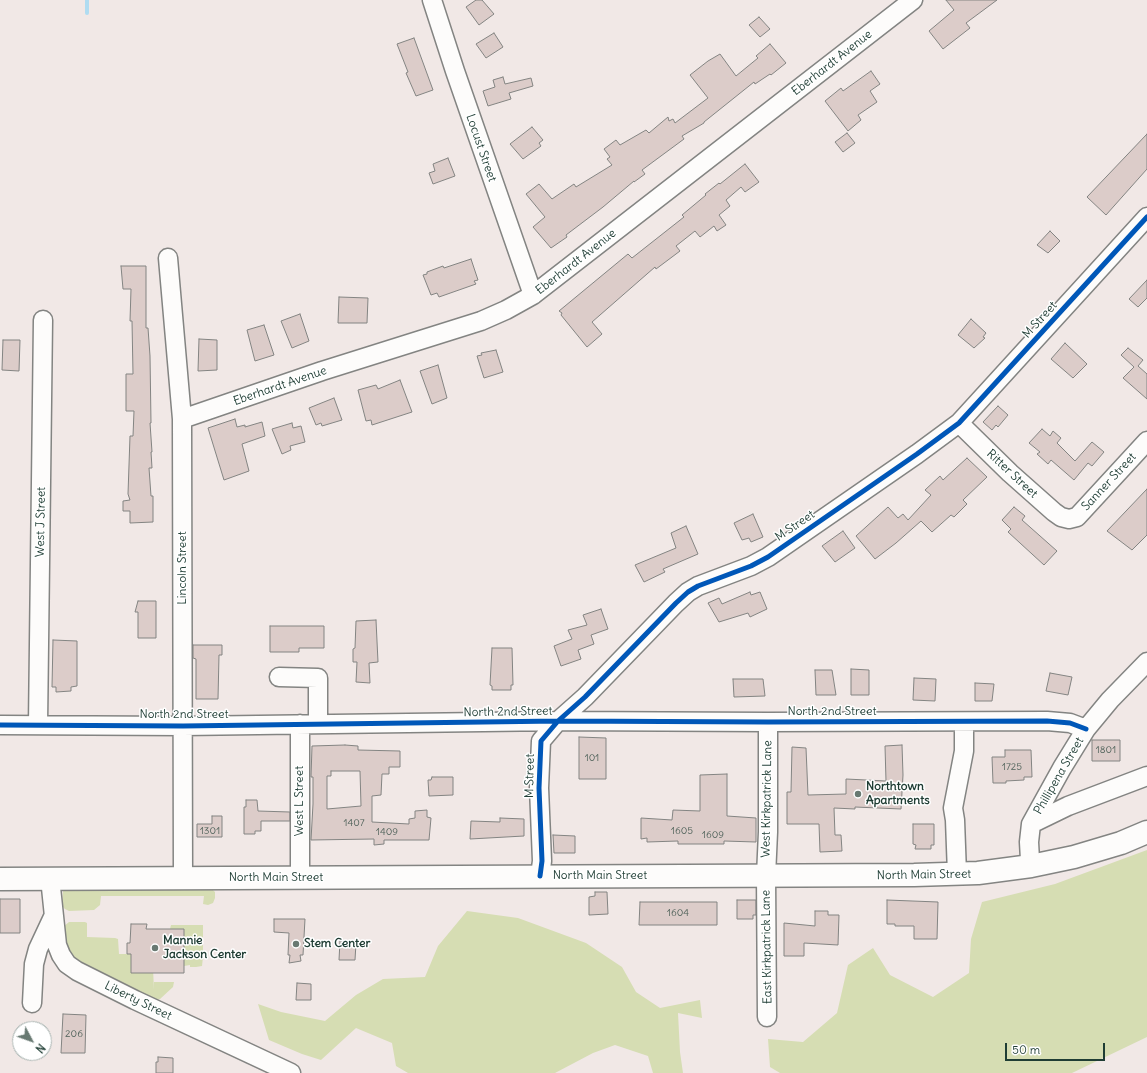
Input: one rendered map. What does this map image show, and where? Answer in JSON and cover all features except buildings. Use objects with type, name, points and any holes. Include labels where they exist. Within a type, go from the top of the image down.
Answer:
[{"type":"main road","name":"North Main Street","points":[[0,878],[300,878],[957,874],[978,873],[1031,866],[1074,857],[1121,843],[1147,832]]},
{"type":"street","name":"Locust Street","points":[[432,0],[454,71],[533,295]]},
{"type":"street","name":"Eberhardt Avenue","points":[[182,419],[322,371],[481,321],[506,310],[533,295],[913,0]]},
{"type":"street","name":"M Street","points":[[540,876],[542,861],[539,788],[541,741],[558,721],[585,697],[688,592],[698,586],[751,566],[768,557],[917,454],[959,423],[1147,217]]},
{"type":"street","name":"Lincoln Street","points":[[168,258],[182,419],[183,878]]},
{"type":"street","name":"West J Street","points":[[38,725],[43,320]]},
{"type":"street","name":"Ritter Street","points":[[959,423],[1010,473],[1054,512],[1069,519]]},
{"type":"street","name":"Sanner Street","points":[[1069,519],[1077,517],[1147,441]]},
{"type":"street","name":"Phillipena Street","points":[[1031,866],[1029,842],[1031,824],[1062,768],[1086,729],[1110,700],[1147,662]]},
{"type":"street","points":[[279,677],[318,678],[318,724]]},
{"type":"street","name":"North 2nd Street","points":[[0,724],[183,726],[558,721],[1048,721],[1070,723],[1086,729]]},
{"type":"street","name":"West Kirkpatrick Lane","points":[[766,876],[768,824],[768,722]]},
{"type":"street","points":[[957,874],[955,820],[953,808],[964,751],[964,722]]},
{"type":"street","name":"West L Street","points":[[300,724],[300,878]]},
{"type":"street","points":[[1031,824],[1068,806],[1147,776]]},
{"type":"street","name":"East Kirkpatrick Lane","points":[[766,876],[767,1017]]},
{"type":"street","name":"Liberty Street","points":[[50,878],[57,945],[67,964],[77,971],[291,1073]]},
{"type":"street","points":[[32,1003],[34,964],[38,949],[54,916]]},
{"type":"green space","points":[[1147,850],[1147,1037],[1072,1073],[780,1073],[770,1067],[768,1039],[803,1042],[837,1013],[848,965],[873,948],[890,975],[933,997],[969,973],[971,939],[982,902],[1055,884]]},
{"type":"green space","points":[[212,889],[215,892],[215,898],[213,903],[208,905],[203,904],[204,896],[101,896],[100,905],[94,910],[69,911],[62,906],[63,890]]},
{"type":"green space","points":[[467,911],[518,918],[586,943],[622,967],[636,992],[660,1008],[700,1000],[702,1018],[678,1013],[680,1052],[683,1073],[653,1073],[648,1056],[615,1045],[593,1053],[555,1073],[408,1073],[396,1066],[392,1043],[356,1028],[321,1060],[302,1054],[269,1040],[258,1004],[281,1012],[325,1021],[356,995],[383,979],[425,977],[438,946]]},
{"type":"green space","points":[[69,922],[87,923],[87,937],[118,939],[119,954],[131,954],[131,973],[147,972],[153,968],[154,990],[154,982],[174,982],[173,987],[160,999],[155,1001],[79,965],[66,951],[63,927]]},
{"type":"green space","points":[[171,925],[203,925],[202,966],[184,966],[184,929],[170,929]]},
{"type":"waterway","points":[[87,0],[87,13]]},
{"type":"cycle path","points":[[540,876],[542,861],[539,788],[541,741],[558,721],[585,697],[688,592],[698,586],[751,566],[768,557],[917,454],[959,423],[1147,217]]},
{"type":"cycle path","points":[[0,725],[183,726],[558,721],[1047,721],[1070,723],[1086,729]]},
{"type":"place","name":"Northtown Apartments","points":[[858,794]]},
{"type":"place","name":"Stem Center","points":[[296,944]]},
{"type":"place","name":"Mannie Jackson Center","points":[[155,948]]}]
